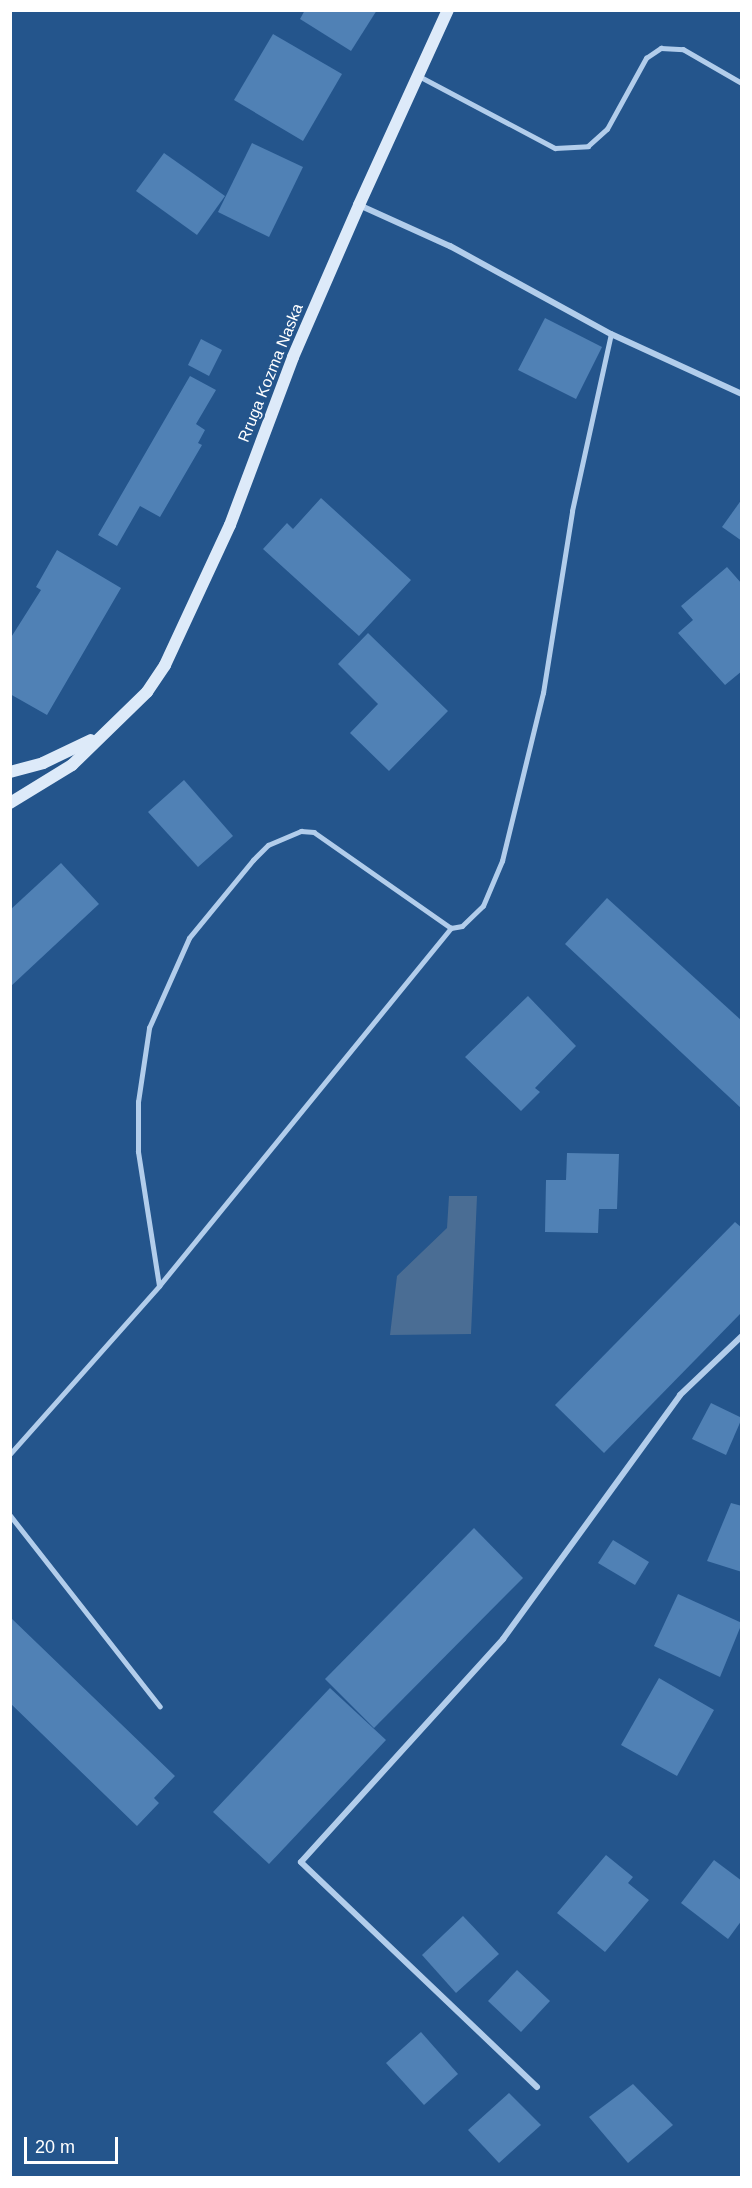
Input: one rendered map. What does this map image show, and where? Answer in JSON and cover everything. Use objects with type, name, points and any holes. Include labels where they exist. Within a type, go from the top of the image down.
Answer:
[{"type":"main road","name":"Rruga Kozma Naska","points":[[10,803],[49,782],[105,733],[147,692],[165,665],[196,603],[293,357],[448,10]]},
{"type":"main road","name":"Rruga Kozma Naska","points":[[10,772],[64,755],[105,733]]},
{"type":"street","points":[[359,205],[450,246],[611,334],[741,394]]},
{"type":"street","points":[[537,2086],[301,1862],[503,1639],[680,1395],[741,1336]]},
{"type":"lane","points":[[417,75],[555,148],[588,146],[607,129],[646,58],[660,48],[683,49],[741,83]]},
{"type":"lane","points":[[10,1454],[159,1286],[451,928],[462,926],[483,906],[502,861],[543,693],[572,511],[611,334]]},
{"type":"lane","points":[[159,1286],[138,1152],[138,1102],[149,1028],[189,938],[268,845],[301,831],[314,832],[451,928]]},
{"type":"lane","points":[[10,1515],[160,1706]]},
{"type":"water","points":[[449,1196],[477,1196],[471,1334],[390,1335],[397,1276],[447,1228]]},
{"type":"building","points":[[305,10],[377,10],[351,51],[300,19]]},
{"type":"building","points":[[273,34],[342,74],[303,141],[234,100]]},
{"type":"building","points":[[252,143],[303,167],[269,237],[218,212]]},
{"type":"building","points":[[164,153],[225,196],[197,235],[136,191]]},
{"type":"building","points":[[545,318],[602,347],[576,399],[518,370]]},
{"type":"building","points":[[201,339],[222,350],[209,376],[188,365]]},
{"type":"building","points":[[190,376],[216,390],[196,424],[205,430],[198,443],[202,445],[160,517],[140,506],[117,546],[98,535]]},
{"type":"building","points":[[321,498],[411,580],[359,636],[263,549],[287,523],[293,529]]},
{"type":"building","points":[[742,499],[742,541],[722,527]]},
{"type":"building","points":[[57,550],[121,588],[47,715],[10,694],[10,639],[41,590],[36,587]]},
{"type":"building","points":[[727,567],[742,584],[742,671],[725,685],[678,633],[693,620],[681,606]]},
{"type":"building","points":[[368,633],[448,711],[389,771],[350,733],[378,704],[338,664]]},
{"type":"building","points":[[184,780],[233,836],[198,867],[148,812]]},
{"type":"building","points":[[61,863],[99,904],[10,987],[10,910]]},
{"type":"building","points":[[607,898],[742,1021],[742,1109],[565,944]]},
{"type":"building","points":[[528,996],[576,1046],[535,1088],[540,1092],[521,1111],[465,1057]]},
{"type":"building","points":[[567,1153],[619,1154],[617,1209],[599,1209],[598,1233],[545,1232],[546,1180],[566,1180]]},
{"type":"building","points":[[735,1222],[742,1228],[742,1312],[604,1453],[555,1405]]},
{"type":"building","points":[[711,1403],[742,1418],[726,1455],[692,1439]]},
{"type":"building","points":[[731,1503],[742,1506],[742,1572],[707,1561]]},
{"type":"building","points":[[474,1528],[523,1578],[374,1728],[325,1679]]},
{"type":"building","points":[[613,1540],[649,1562],[635,1585],[598,1563]]},
{"type":"building","points":[[678,1594],[742,1623],[720,1677],[654,1646]]},
{"type":"building","points":[[10,1617],[175,1776],[154,1798],[159,1803],[137,1826],[10,1703]]},
{"type":"building","points":[[659,1678],[714,1710],[677,1776],[621,1745]]},
{"type":"building","points":[[330,1688],[386,1740],[269,1864],[213,1812]]},
{"type":"building","points":[[606,1855],[633,1877],[628,1883],[649,1900],[605,1952],[557,1913]]},
{"type":"building","points":[[714,1860],[742,1881],[742,1920],[728,1939],[681,1903]]},
{"type":"building","points":[[463,1916],[499,1954],[456,1993],[422,1955]]},
{"type":"building","points":[[517,1970],[550,2001],[521,2032],[488,2001]]},
{"type":"building","points":[[421,2032],[458,2074],[424,2105],[386,2063]]},
{"type":"building","points":[[633,2084],[673,2125],[628,2163],[589,2117]]},
{"type":"building","points":[[509,2093],[541,2125],[499,2163],[468,2130]]}]
